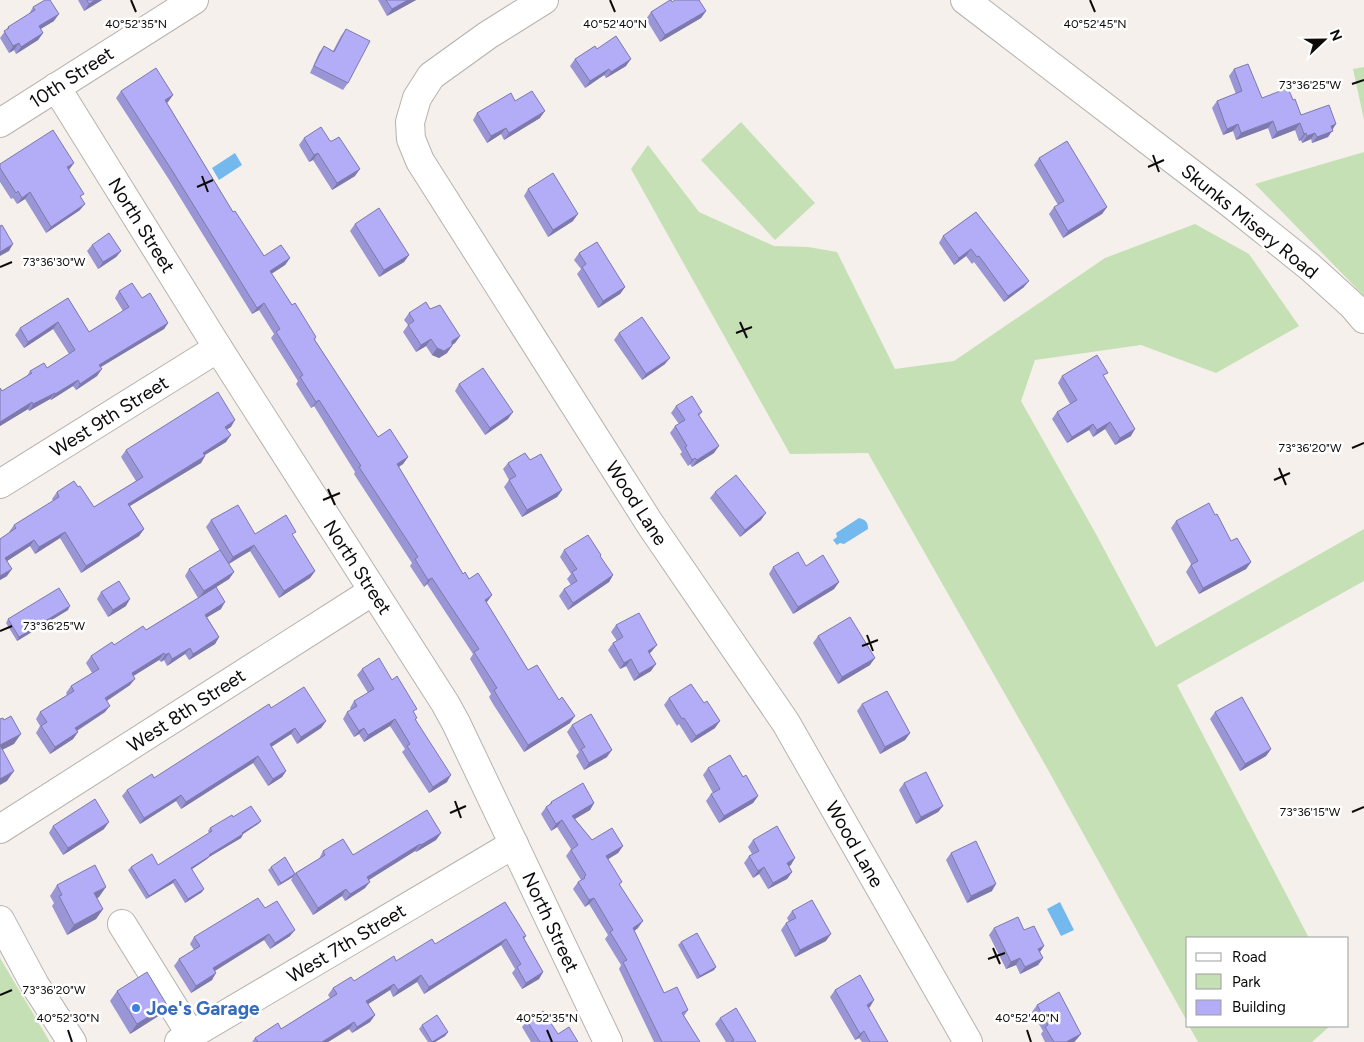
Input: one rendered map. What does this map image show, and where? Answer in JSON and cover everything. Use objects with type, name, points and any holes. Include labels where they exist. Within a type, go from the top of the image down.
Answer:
[{"type":"street","name":"10th Street","points":[[0,122],[194,0]]},
{"type":"street","name":"Wood Lane","points":[[544,0],[488,35],[431,76],[417,98],[410,122],[411,138],[420,161],[650,524],[786,723],[968,1042]]},
{"type":"street","name":"Skunks Misery Road","points":[[965,0],[1230,203],[1310,267],[1353,306],[1364,319]]},
{"type":"street","name":"North Street","points":[[56,87],[218,348],[445,703],[608,1042]]},
{"type":"street","name":"West 9th Street","points":[[0,484],[218,348]]},
{"type":"street","name":"West 8th Street","points":[[0,829],[372,591]]},
{"type":"street","name":"West 7th Street","points":[[185,1038],[514,844]]},
{"type":"street","points":[[0,920],[36,984],[72,1042]]},
{"type":"street","points":[[122,924],[185,1038]]},
{"type":"green space","points":[[1364,67],[1364,120],[1353,69]]},
{"type":"green space","points":[[741,122],[815,203],[775,240],[701,160]]},
{"type":"green space","points":[[648,145],[699,212],[774,246],[808,247],[837,252],[895,369],[954,361],[1105,258],[1195,224],[1249,254],[1299,326],[1216,373],[1141,345],[1035,360],[1021,401],[1096,534],[1156,647],[1364,529],[1364,581],[1177,685],[1308,937],[1186,937],[1186,1019],[1047,768],[868,453],[790,454],[631,169]]},
{"type":"green space","points":[[1364,152],[1364,296],[1255,184]]},
{"type":"green space","points":[[0,958],[50,1042],[0,1042]]},
{"type":"green space","points":[[1190,1027],[1329,1027],[1312,1042],[1198,1042]]},
{"type":"water","points":[[235,153],[242,165],[219,180],[212,168]]},
{"type":"water","points":[[859,518],[866,522],[868,529],[844,544],[840,543],[837,545],[833,540],[837,537],[836,533]]},
{"type":"water","points":[[1060,902],[1074,930],[1061,936],[1047,909]]},
{"type":"building","points":[[45,0],[50,0],[59,14],[39,26],[43,33],[21,47],[19,43],[13,46],[4,31],[35,10],[33,7]]},
{"type":"building","points":[[87,0],[95,0],[89,4]]},
{"type":"building","points":[[386,0],[408,0],[392,9]]},
{"type":"building","points":[[670,0],[672,2],[675,0],[699,0],[706,11],[665,35],[651,12]]},
{"type":"building","points":[[346,29],[370,41],[348,83],[314,66],[324,46],[334,52]]},
{"type":"building","points":[[616,36],[631,59],[611,72],[609,69],[590,81],[575,59],[595,46],[597,49]]},
{"type":"building","points":[[1248,64],[1262,98],[1288,88],[1293,100],[1295,99],[1301,115],[1329,105],[1336,124],[1331,126],[1333,131],[1317,137],[1315,133],[1307,136],[1306,133],[1304,134],[1300,123],[1277,132],[1273,121],[1241,133],[1238,124],[1227,129],[1217,101],[1242,91],[1234,69]]},
{"type":"building","points":[[156,68],[173,95],[165,100],[233,212],[235,211],[264,256],[281,245],[290,258],[270,271],[292,305],[295,303],[316,337],[314,339],[378,437],[390,429],[408,457],[397,464],[463,574],[465,572],[469,579],[478,573],[492,595],[485,600],[528,670],[537,665],[559,700],[562,697],[575,716],[528,745],[498,697],[494,690],[497,688],[474,652],[479,649],[432,578],[428,580],[415,559],[418,557],[359,467],[361,466],[319,400],[316,402],[300,377],[303,375],[276,332],[280,329],[264,303],[257,308],[121,91]]},
{"type":"building","points":[[532,91],[545,111],[509,133],[506,128],[491,136],[477,113],[511,93],[515,101]]},
{"type":"building","points":[[321,127],[330,141],[339,137],[360,169],[337,183],[318,153],[314,155],[304,138]]},
{"type":"building","points":[[53,130],[74,163],[67,167],[84,194],[80,196],[85,204],[51,227],[30,192],[22,198],[18,191],[16,193],[0,168],[0,164]]},
{"type":"building","points":[[1067,141],[1107,207],[1068,231],[1054,207],[1064,201],[1039,158]]},
{"type":"building","points":[[553,173],[578,214],[553,230],[528,189]]},
{"type":"building","points":[[379,208],[409,255],[384,270],[355,224]]},
{"type":"building","points":[[976,212],[1029,281],[1008,296],[979,256],[977,257],[971,249],[959,258],[943,236]]},
{"type":"building","points":[[2,225],[13,244],[0,252],[0,226]]},
{"type":"building","points":[[109,233],[121,251],[103,262],[92,245]]},
{"type":"building","points":[[597,242],[625,287],[603,301],[582,267],[586,264],[579,253]]},
{"type":"building","points":[[132,283],[142,298],[150,293],[168,323],[99,365],[102,369],[80,384],[78,380],[55,394],[33,404],[32,402],[0,422],[0,388],[2,391],[32,373],[30,371],[44,363],[47,368],[75,350],[58,322],[28,342],[20,328],[68,298],[89,332],[129,307],[119,291]]},
{"type":"building","points":[[426,302],[430,309],[440,305],[460,336],[452,341],[452,346],[444,351],[437,348],[431,339],[421,345],[408,325],[414,321],[409,313]]},
{"type":"building","points":[[642,317],[670,358],[646,374],[619,333]]},
{"type":"building","points":[[1097,355],[1108,373],[1103,375],[1135,429],[1120,438],[1110,422],[1097,430],[1093,424],[1072,437],[1057,412],[1077,400],[1062,376]]},
{"type":"building","points":[[483,368],[513,412],[490,428],[459,384]]},
{"type":"building","points":[[218,392],[235,420],[225,427],[231,435],[203,453],[205,456],[128,504],[144,529],[86,566],[65,532],[39,547],[34,540],[5,558],[12,569],[0,576],[0,539],[16,528],[14,525],[59,497],[57,492],[74,481],[78,487],[80,486],[94,507],[143,477],[126,450]]},
{"type":"building","points":[[692,396],[702,412],[698,414],[719,446],[697,460],[695,458],[692,460],[685,447],[687,446],[675,426],[685,420],[676,406]]},
{"type":"building","points":[[525,453],[530,460],[541,454],[562,490],[527,510],[509,480],[516,476],[508,463]]},
{"type":"building","points":[[736,475],[766,513],[745,530],[715,492]]},
{"type":"building","points":[[1209,503],[1231,541],[1237,538],[1251,562],[1203,588],[1191,565],[1198,561],[1176,521]]},
{"type":"building","points":[[238,505],[255,534],[286,515],[296,532],[292,534],[315,571],[284,591],[254,545],[233,557],[211,520]]},
{"type":"building","points":[[588,535],[613,575],[573,603],[564,589],[577,581],[572,572],[577,569],[564,550]]},
{"type":"building","points":[[220,550],[234,572],[204,591],[189,569]]},
{"type":"building","points":[[798,552],[806,566],[823,555],[839,582],[798,607],[773,567]]},
{"type":"building","points":[[119,581],[130,599],[113,610],[101,592]]},
{"type":"building","points":[[216,587],[225,602],[205,615],[219,637],[193,654],[190,648],[172,659],[169,653],[165,655],[164,653],[132,673],[135,679],[105,698],[110,706],[75,728],[78,732],[55,747],[41,726],[47,722],[40,712],[74,691],[71,686],[99,669],[91,656],[112,642],[114,645],[143,626],[146,630]]},
{"type":"building","points":[[59,588],[70,606],[19,637],[8,619]]},
{"type":"building","points":[[639,613],[657,645],[648,651],[656,664],[639,674],[631,659],[624,663],[613,643],[623,637],[616,625]]},
{"type":"building","points":[[850,617],[875,658],[842,677],[818,636]]},
{"type":"building","points":[[379,658],[392,680],[397,676],[417,709],[413,711],[417,718],[415,719],[451,775],[433,787],[407,746],[410,744],[395,719],[368,735],[364,728],[359,731],[347,712],[357,706],[354,701],[374,689],[362,669]]},
{"type":"building","points":[[691,684],[704,703],[707,701],[720,721],[696,736],[684,718],[682,719],[669,698]]},
{"type":"building","points":[[304,687],[326,721],[301,737],[295,728],[270,744],[286,771],[273,779],[258,756],[186,802],[181,795],[144,818],[127,790],[152,774],[154,778],[269,704],[271,708]]},
{"type":"building","points":[[887,691],[910,733],[885,747],[862,704]]},
{"type":"building","points":[[1242,697],[1271,749],[1245,764],[1215,712]]},
{"type":"building","points":[[591,714],[612,750],[589,763],[581,749],[585,747],[572,725]]},
{"type":"building","points":[[11,716],[21,734],[0,745],[0,719],[3,718],[4,720]]},
{"type":"building","points":[[0,745],[14,771],[0,779]]},
{"type":"building","points":[[730,755],[743,777],[746,775],[758,796],[724,816],[711,794],[720,789],[708,768]]},
{"type":"building","points":[[926,772],[943,806],[921,817],[904,783]]},
{"type":"building","points":[[583,783],[594,803],[572,816],[592,840],[612,828],[623,846],[606,856],[622,882],[619,884],[643,921],[633,928],[664,993],[677,987],[688,1010],[682,1013],[700,1042],[662,1042],[623,962],[627,960],[610,932],[613,930],[594,898],[589,900],[578,882],[585,878],[586,875],[571,850],[578,845],[562,820],[556,824],[546,807]]},
{"type":"building","points":[[95,799],[109,822],[68,848],[53,826]]},
{"type":"building","points":[[251,806],[261,821],[191,868],[204,889],[188,899],[175,879],[149,896],[131,867],[152,854],[158,865],[212,831],[210,828]]},
{"type":"building","points":[[427,810],[441,833],[367,877],[370,882],[350,894],[346,889],[318,908],[296,873],[325,855],[323,851],[343,839],[353,855]]},
{"type":"building","points":[[777,826],[795,858],[787,863],[792,872],[773,883],[764,867],[758,871],[749,856],[759,851],[753,840]]},
{"type":"building","points":[[976,841],[996,884],[971,896],[951,853]]},
{"type":"building","points":[[285,857],[295,874],[281,883],[271,867]]},
{"type":"building","points":[[95,865],[106,887],[94,893],[103,909],[74,925],[59,896],[62,895],[57,885]]},
{"type":"building","points":[[258,898],[265,908],[277,901],[295,930],[275,943],[269,934],[213,968],[216,973],[196,986],[179,959],[200,946],[194,937]]},
{"type":"building","points":[[812,900],[831,934],[800,950],[786,923],[796,918],[792,911]]},
{"type":"building","points":[[505,902],[526,936],[523,937],[543,972],[526,983],[517,967],[521,964],[506,939],[429,987],[421,975],[398,990],[394,984],[366,1001],[375,1015],[357,1027],[354,1022],[322,1042],[258,1042],[255,1038],[278,1023],[281,1029],[337,994],[333,988],[351,977],[354,981],[394,956],[396,961],[432,939],[435,944]]},
{"type":"building","points":[[1018,917],[1024,930],[1034,926],[1044,946],[1038,949],[1043,958],[1025,967],[1020,958],[1011,962],[994,928]]},
{"type":"building","points":[[697,933],[716,967],[700,976],[681,942]]},
{"type":"building","name":"Joe's Garage","points":[[147,972],[167,1005],[137,1024],[117,991]]},
{"type":"building","points":[[860,975],[874,1000],[867,1005],[888,1042],[870,1042],[864,1031],[860,1034],[835,990]]},
{"type":"building","points":[[1059,992],[1081,1034],[1066,1042],[1054,1042],[1045,1027],[1048,1025],[1037,1005]]},
{"type":"building","points":[[736,1008],[756,1042],[731,1042],[734,1040],[720,1018]]},
{"type":"building","points":[[543,1011],[558,1034],[569,1027],[578,1042],[540,1042],[527,1021]]},
{"type":"building","points":[[437,1015],[448,1032],[432,1042],[422,1025]]},
{"type":"place","name":"Joe's Garage","points":[[136,1008]]}]
